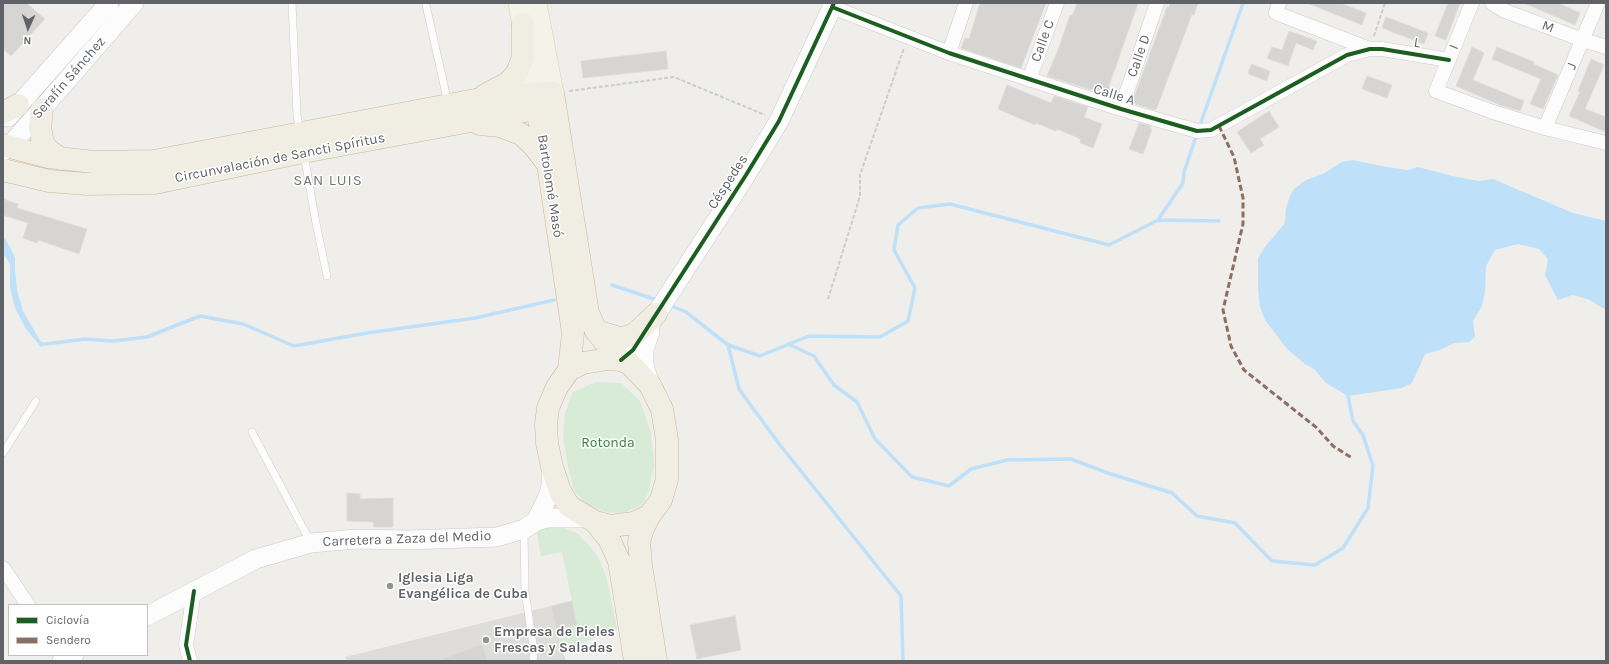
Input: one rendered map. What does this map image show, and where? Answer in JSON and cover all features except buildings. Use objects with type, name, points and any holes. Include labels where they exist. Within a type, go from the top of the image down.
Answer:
[{"type":"highway","points":[[470,101],[494,91],[508,83],[516,73],[523,58],[523,24]]},
{"type":"highway","name":"Circunvalación de Sancti Spíritus","points":[[447,116],[470,101],[512,95],[544,98]]},
{"type":"highway","name":"Circunvalación de Sancti Spíritus","points":[[5,148],[49,158],[94,162],[154,161],[302,143],[447,116],[525,111],[544,98]]},
{"type":"highway","name":"Bartolomé Masó","points":[[544,98],[548,164],[573,333],[569,370]]},
{"type":"highway","name":"Bartolomé Masó","points":[[544,98],[588,313],[596,330],[620,360]]},
{"type":"highway","points":[[42,109],[40,128],[43,143],[48,150],[61,159]]},
{"type":"highway","points":[[447,116],[472,124],[500,126],[521,134],[534,146],[548,164]]},
{"type":"highway","name":"Circunvalación de Sancti Spíritus","points":[[3,170],[49,181],[87,184],[155,183],[302,143]]},
{"type":"highway","points":[[596,330],[615,337],[627,337],[636,333],[658,312]]},
{"type":"highway","points":[[635,661],[619,561],[609,539],[591,520],[569,506],[560,491],[552,467],[547,442],[546,424],[548,408],[557,387],[569,370],[583,363],[594,361],[620,360],[630,364],[650,385],[662,409],[667,440],[667,479],[661,500],[643,528],[639,542],[641,565],[656,661]]},
{"type":"highway","points":[[591,520],[611,526],[634,523],[650,515]]},
{"type":"main road","name":"Serafín Sánchez","points":[[3,122],[10,109],[110,3]]},
{"type":"main road","name":"Serafín Sánchez","points":[[5,148],[42,109],[134,3]]},
{"type":"main road","name":"Bartolomé Masó","points":[[519,3],[523,24],[544,98]]},
{"type":"main road","name":"Bartolomé Masó","points":[[536,3],[544,98]]},
{"type":"main road","name":"Céspedes","points":[[620,360],[633,350],[779,121],[833,5]]},
{"type":"main road","name":"Céspedes","points":[[650,385],[644,365],[644,349],[658,312]]},
{"type":"main road","points":[[530,525],[549,493],[552,467]]},
{"type":"main road","name":"Carretera a Zaza del Medio","points":[[148,615],[256,559],[311,543],[356,539],[407,540],[497,537],[552,518],[591,520]]},
{"type":"street","points":[[949,53],[966,3]]},
{"type":"street","name":"Calle C","points":[[1029,80],[1057,3]]},
{"type":"street","name":"Calle D","points":[[1120,109],[1157,3]]},
{"type":"street","name":"I","points":[[1472,3],[1436,91],[1492,112],[1545,128]]},
{"type":"street","name":"M","points":[[1492,3],[1505,11],[1606,47]]},
{"type":"street","name":"J","points":[[1545,128],[1598,3]]},
{"type":"street","name":"Calle A","points":[[833,5],[949,53],[1120,109],[1199,131],[1211,130],[1347,55],[1376,49]]},
{"type":"street","name":"L","points":[[1278,8],[1376,49],[1449,60]]},
{"type":"street","points":[[1545,128],[1606,143]]},
{"type":"street","points":[[3,568],[27,604]]},
{"type":"street","points":[[190,661],[186,645],[194,592]]},
{"type":"lane","points":[[292,3],[297,115],[327,276]]},
{"type":"lane","points":[[426,5],[447,116]]},
{"type":"lane","points":[[3,453],[36,402]]},
{"type":"lane","points":[[252,432],[311,543]]},
{"type":"lane","points":[[530,525],[525,591],[534,651],[533,661]]},
{"type":"path","points":[[1376,49],[1385,3]]},
{"type":"path","points":[[828,299],[860,196],[860,175],[908,37]]},
{"type":"path","points":[[544,98],[674,77],[779,121]]},
{"type":"shaded area","name":"Empresa de Pieles Frescas y Saladas","points":[[551,606],[556,629],[566,661],[347,661],[345,657]]},
{"type":"green space","name":"Rotonda","points":[[596,382],[621,383],[640,401],[651,433],[654,465],[649,491],[643,504],[624,513],[605,512],[587,505],[574,490],[568,467],[563,437],[565,413],[573,392]]},
{"type":"green space","points":[[547,525],[560,526],[578,534],[598,557],[606,576],[617,629],[563,651],[556,629],[577,625],[562,552],[541,556],[536,529]]},
{"type":"water","points":[[1353,160],[1408,170],[1418,167],[1479,181],[1493,179],[1573,213],[1606,221],[1606,310],[1590,300],[1573,295],[1558,300],[1545,275],[1548,259],[1539,249],[1518,244],[1495,250],[1486,266],[1485,291],[1482,306],[1473,321],[1475,337],[1469,342],[1454,343],[1440,350],[1425,354],[1412,383],[1402,388],[1348,396],[1326,383],[1314,369],[1305,364],[1287,349],[1265,320],[1260,307],[1258,289],[1258,258],[1285,223],[1286,208],[1294,189],[1306,180],[1323,174],[1342,162]]},
{"type":"water","points":[[3,237],[15,257],[17,290],[23,311],[41,342],[49,343],[41,347],[26,329],[15,308],[10,288],[10,264],[3,253]]},
{"type":"waterway","points":[[1199,128],[1243,3]]},
{"type":"waterway","points":[[1158,220],[1183,183],[1184,172],[1197,134]]},
{"type":"waterway","points":[[669,305],[686,312],[728,345],[760,356],[809,336],[880,337],[908,321],[915,288],[894,250],[898,225],[918,208],[950,204],[1109,245],[1158,220],[1219,221]]},
{"type":"waterway","points":[[612,285],[657,300]]},
{"type":"waterway","points":[[46,344],[85,339],[113,341],[147,337],[200,316],[243,324],[294,346],[367,333],[475,318],[554,300]]},
{"type":"waterway","points":[[788,344],[814,356],[834,385],[857,402],[875,439],[912,477],[949,486],[971,469],[1007,460],[1071,459],[1108,473],[1172,493],[1197,516],[1235,523],[1272,561],[1315,565],[1343,548],[1368,508],[1373,466],[1363,435],[1353,421],[1348,396]]},
{"type":"waterway","points":[[728,345],[739,389],[780,445],[901,596],[903,661]]},
{"type":"marked path","points":[[1219,126],[1234,157],[1243,198],[1243,224],[1223,310],[1231,346],[1244,370],[1317,428],[1333,446],[1352,458]]},
{"type":"cycle path","points":[[621,360],[633,350],[746,175],[779,121],[834,3]]},
{"type":"cycle path","points":[[832,7],[949,53],[1121,109],[1197,131],[1211,130],[1347,55],[1370,49],[1382,49],[1449,60]]},
{"type":"cycle path","points":[[190,661],[186,645],[194,591]]},
{"type":"place","name":"Iglesia Liga Evangélica de Cuba","points":[[390,586]]},
{"type":"place","name":"Empresa de Pieles Frescas y Saladas","points":[[486,640]]},
{"type":"district","name":"SAN LUIS","points":[[328,181]]}]
